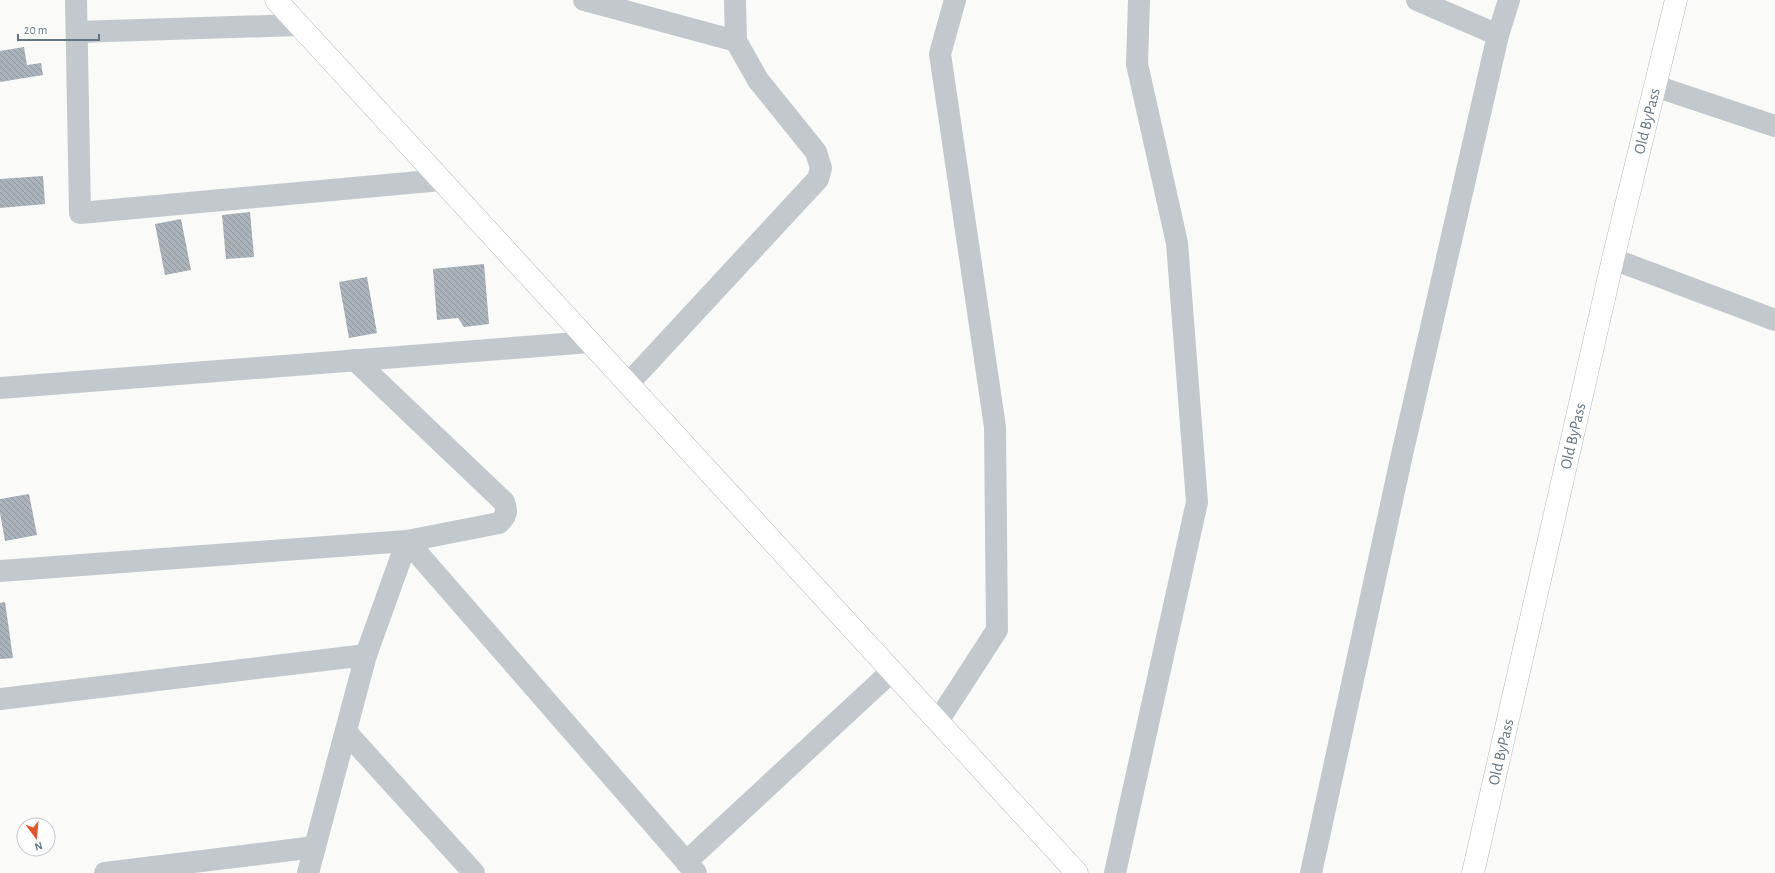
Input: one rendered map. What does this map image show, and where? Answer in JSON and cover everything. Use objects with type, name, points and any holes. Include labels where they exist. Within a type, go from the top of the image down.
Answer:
[{"type":"main road","points":[[276,0],[1078,873]]},
{"type":"main road","name":"Old ByPass","points":[[1473,873],[1613,259],[1676,0]]},
{"type":"street","points":[[76,0],[80,212],[441,180]]},
{"type":"street","points":[[584,0],[736,40]]},
{"type":"street","points":[[628,384],[818,179],[820,168],[816,152],[758,80],[736,40],[736,0]]},
{"type":"street","points":[[938,721],[996,630],[995,427],[940,54],[955,0]]},
{"type":"street","points":[[1114,873],[1197,502],[1177,243],[1137,64],[1139,0]]},
{"type":"street","points":[[1417,0],[1498,35]]},
{"type":"street","points":[[1311,873],[1403,451],[1498,35],[1509,0]]},
{"type":"street","points":[[76,32],[299,25]]},
{"type":"street","points":[[1655,86],[1775,126]]},
{"type":"street","points":[[1613,259],[1775,320]]},
{"type":"street","points":[[0,388],[590,342]]},
{"type":"street","points":[[0,571],[407,541],[500,523],[506,517],[504,502],[355,360]]},
{"type":"street","points":[[308,873],[366,655],[407,541]]},
{"type":"street","points":[[407,541],[691,867],[892,671]]},
{"type":"street","points":[[0,699],[366,655]]},
{"type":"street","points":[[346,732],[474,873]]},
{"type":"street","points":[[105,873],[315,847]]},
{"type":"building","points":[[24,47],[27,65],[41,63],[43,75],[0,82],[0,51]]},
{"type":"building","points":[[43,176],[45,204],[0,208],[0,179]]},
{"type":"building","points":[[250,212],[254,257],[226,259],[222,215]]},
{"type":"building","points":[[181,219],[191,270],[165,275],[155,224]]},
{"type":"building","points":[[484,264],[489,324],[464,327],[458,318],[437,320],[433,269]]},
{"type":"building","points":[[367,277],[377,333],[349,338],[339,282]]},
{"type":"building","points":[[29,494],[37,535],[5,541],[0,513],[0,499]]},
{"type":"building","points":[[5,602],[13,658],[0,659],[0,603]]}]
